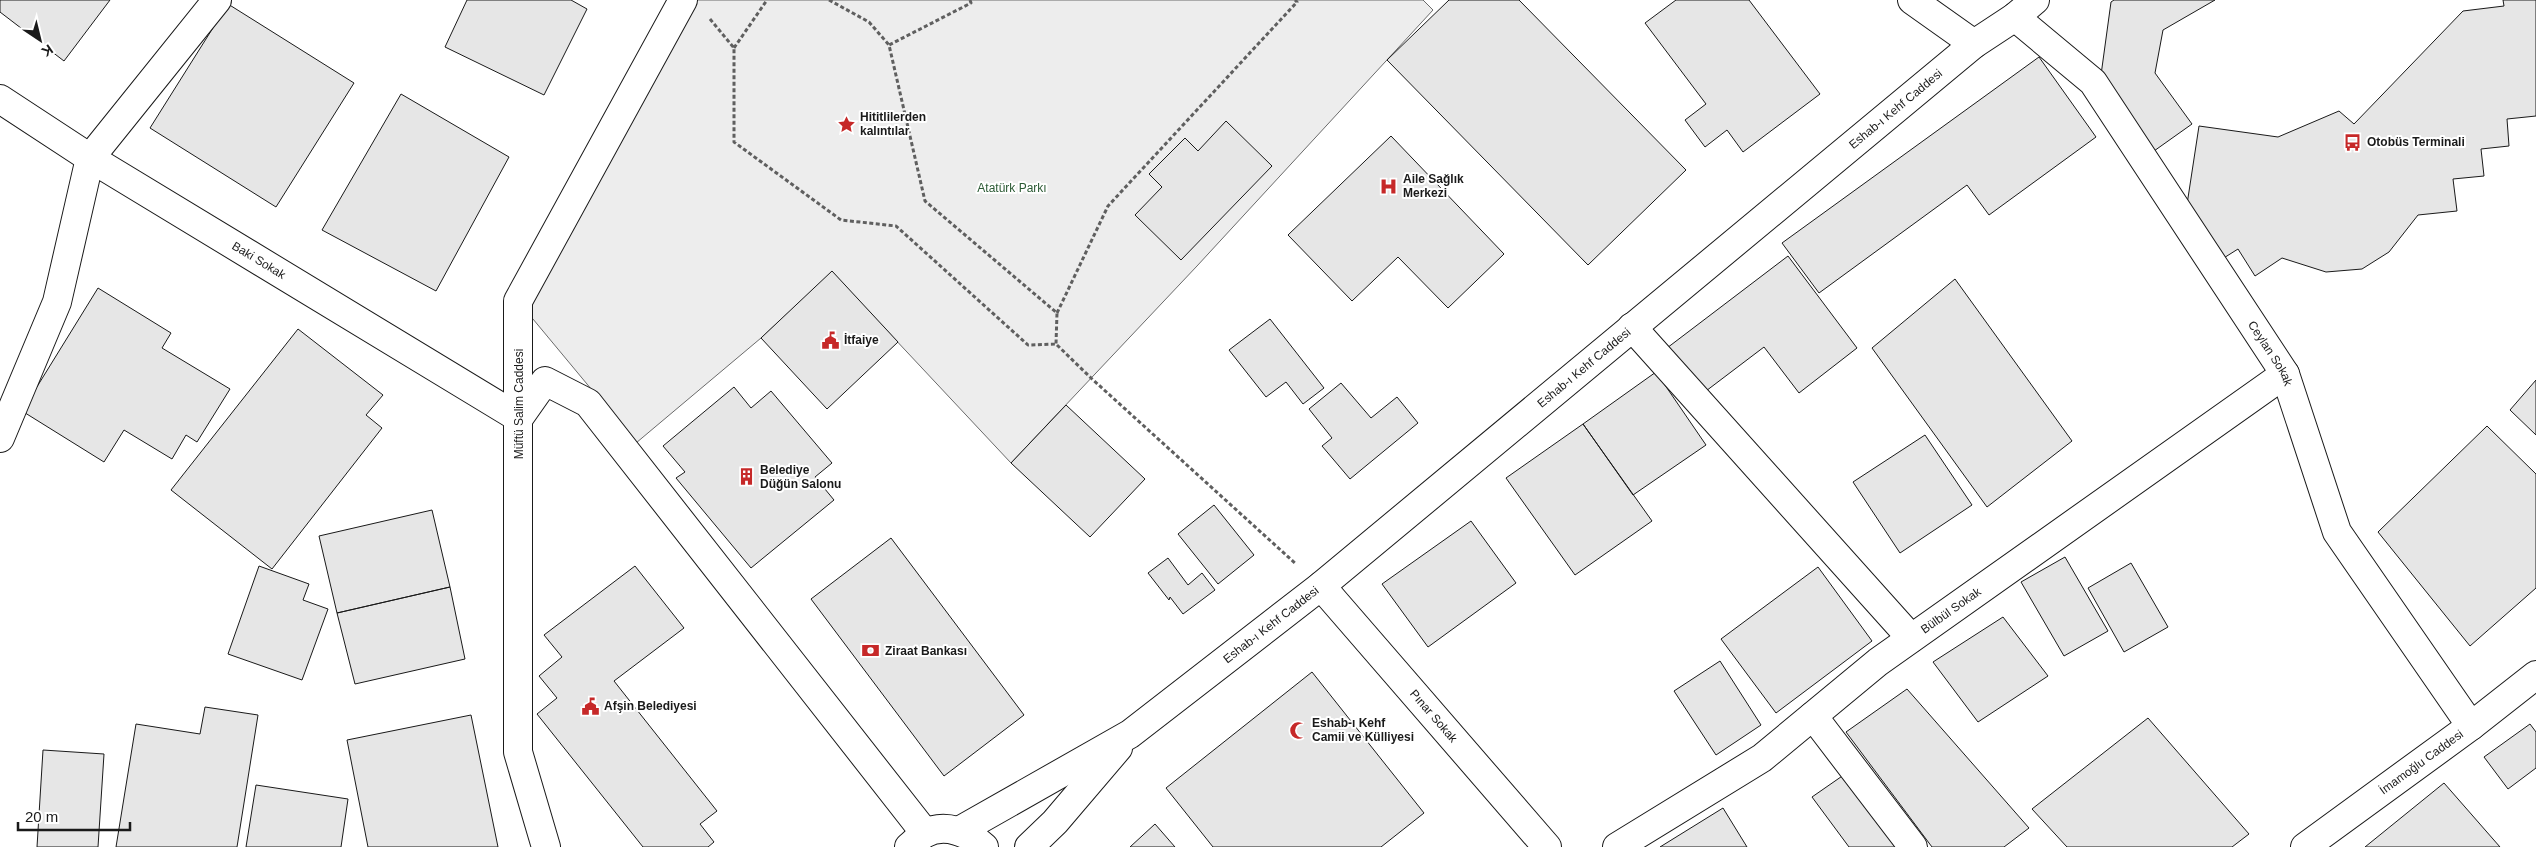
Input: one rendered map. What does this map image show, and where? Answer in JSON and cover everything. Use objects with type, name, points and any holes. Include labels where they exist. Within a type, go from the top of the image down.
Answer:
[{"type":"street","points":[[1912,0],[1974,44]]},
{"type":"street","points":[[0,438],[57,302],[90,158],[202,5]]},
{"type":"street","name":"Müftü Salim Caddesi","points":[[546,847],[518,752],[518,301],[694,7]]},
{"type":"street","name":"Eshab-ı Kehf Caddesi","points":[[1130,734],[1321,586],[1974,44],[2025,8]]},
{"type":"street","name":"Ceylan Sokak","points":[[2025,8],[2093,82],[2285,374],[2337,532],[2471,726]]},
{"type":"street","name":"Baki Sokak","points":[[0,100],[90,158],[519,418]]},
{"type":"street","points":[[1632,327],[1911,638]]},
{"type":"street","name":"Bülbül Sokak","points":[[1617,847],[1762,758],[1878,662],[2285,374]]},
{"type":"street","points":[[519,418],[545,381],[588,403],[917,840],[942,828],[959,831],[974,838],[984,847]]},
{"type":"street","name":"Pınar Sokak","points":[[1321,586],[1547,847]]},
{"type":"street","name":"İmamoğlu Caddesi","points":[[2305,847],[2471,726],[2536,675]]},
{"type":"street","points":[[1813,716],[1912,847]]},
{"type":"street","points":[[959,831],[1130,734]]},
{"type":"street","points":[[1029,847],[1055,822],[1130,734]]},
{"type":"path","points":[[767,0],[734,48],[734,142],[840,220],[896,226],[1028,345],[1056,344]]},
{"type":"path","points":[[829,0],[869,22],[889,46],[925,201],[1057,313]]},
{"type":"path","points":[[889,46],[971,3],[970,0]]},
{"type":"path","points":[[1295,0],[1297,2],[1108,206],[1057,313],[1056,344],[1090,378],[1321,586]]},
{"type":"path","points":[[694,7],[734,48]]},
{"type":"shaded area","name":"Atatürk Parkı","points":[[683,0],[1423,0],[1433,10],[1197,266],[1011,463],[832,272],[761,338],[636,443],[518,301]]},
{"type":"building","points":[[0,0],[110,0],[64,61],[0,12]]},
{"type":"building","points":[[467,0],[571,0],[587,9],[544,95],[445,47]]},
{"type":"building","points":[[1449,0],[1519,0],[1686,170],[1588,265],[1387,60]]},
{"type":"building","points":[[1676,0],[1749,0],[1820,94],[1743,152],[1727,130],[1705,147],[1685,120],[1706,104],[1645,23]]},
{"type":"building","points":[[2114,0],[2215,0],[2163,30],[2155,73],[2192,124],[2154,151],[2101,75],[2111,2]]},
{"type":"building","name":"Otobüs Terminali","points":[[2503,0],[2536,0],[2536,116],[2507,119],[2509,146],[2481,149],[2484,176],[2453,179],[2457,211],[2418,215],[2389,252],[2362,269],[2326,272],[2282,258],[2255,276],[2238,249],[2219,261],[2186,211],[2199,126],[2278,137],[2339,111],[2354,124],[2463,11],[2504,6]]},
{"type":"building","points":[[228,4],[354,83],[276,207],[150,128]]},
{"type":"building","points":[[2039,57],[2096,137],[1989,215],[1967,185],[1819,293],[1782,243]]},
{"type":"building","points":[[401,94],[509,157],[436,291],[322,230]]},
{"type":"building","points":[[1226,121],[1272,166],[1181,260],[1135,215],[1162,187],[1149,174],[1185,138],[1198,151]]},
{"type":"building","name":"Aile Sağlık Merkezi","points":[[1391,136],[1504,254],[1448,308],[1398,257],[1352,301],[1288,235]]},
{"type":"building","points":[[1788,256],[1857,348],[1799,393],[1764,347],[1702,394],[1667,348]]},
{"type":"building","name":"İtfaiye","points":[[832,271],[898,342],[827,409],[761,338]]},
{"type":"building","points":[[1955,279],[2072,441],[1987,507],[1872,348]]},
{"type":"building","points":[[98,288],[171,333],[162,348],[230,389],[197,442],[186,435],[172,459],[124,430],[104,462],[22,411]]},
{"type":"building","points":[[1270,319],[1324,388],[1303,404],[1286,382],[1266,397],[1229,350]]},
{"type":"building","points":[[298,329],[383,395],[366,415],[382,428],[272,569],[171,490]]},
{"type":"building","points":[[1656,372],[1706,445],[1633,495],[1583,424]]},
{"type":"building","points":[[2536,380],[2536,435],[2510,410]]},
{"type":"building","points":[[1341,383],[1371,418],[1397,397],[1418,423],[1350,479],[1322,446],[1332,438],[1309,409]]},
{"type":"building","name":"Belediye Düğün Salonu","points":[[734,387],[751,408],[771,391],[832,463],[815,477],[834,500],[751,568],[676,478],[685,472],[663,446]]},
{"type":"building","points":[[1066,405],[1145,479],[1090,537],[1011,463]]},
{"type":"building","points":[[1583,424],[1652,521],[1575,575],[1506,478]]},
{"type":"building","points":[[2487,426],[2536,474],[2536,588],[2470,646],[2378,532]]},
{"type":"building","points":[[1925,435],[1972,505],[1900,553],[1853,482]]},
{"type":"building","points":[[1214,505],[1254,555],[1218,584],[1178,534]]},
{"type":"building","points":[[432,510],[450,587],[337,613],[319,536]]},
{"type":"building","points":[[1471,521],[1516,583],[1428,647],[1382,584]]},
{"type":"building","points":[[891,538],[1024,715],[944,776],[811,599]]},
{"type":"building","points":[[2065,557],[2108,631],[2064,656],[2021,582]]},
{"type":"building","points":[[1168,558],[1188,585],[1202,573],[1215,590],[1183,614],[1170,597],[1169,600],[1148,573]]},
{"type":"building","points":[[2131,563],[2168,627],[2124,652],[2088,588]]},
{"type":"building","points":[[259,566],[309,584],[303,600],[328,609],[302,680],[228,654]]},
{"type":"building","name":"Afşin Belediyesi","points":[[635,566],[684,628],[614,681],[717,811],[700,824],[714,842],[708,847],[643,847],[537,714],[557,698],[539,676],[562,657],[544,635]]},
{"type":"building","points":[[1818,567],[1872,641],[1776,713],[1721,639]]},
{"type":"building","points":[[450,587],[465,659],[355,684],[337,613]]},
{"type":"building","points":[[2003,617],[2048,676],[1978,722],[1933,662]]},
{"type":"building","points":[[1720,661],[1761,725],[1716,755],[1674,691]]},
{"type":"building","name":"Eshab-ı Kehf Camii ve Külliyesi","points":[[1312,672],[1424,813],[1381,847],[1213,847],[1166,788]]},
{"type":"building","points":[[1907,689],[2029,828],[2004,847],[1932,847],[1846,732]]},
{"type":"building","points":[[205,707],[258,715],[237,847],[116,847],[136,724],[200,734]]},
{"type":"building","points":[[471,715],[498,847],[368,847],[347,740]]},
{"type":"building","points":[[2148,718],[2249,834],[2232,847],[2067,847],[2032,809]]},
{"type":"building","points":[[2530,724],[2536,732],[2536,768],[2508,789],[2484,757]]},
{"type":"building","points":[[43,750],[104,754],[98,847],[37,847]]},
{"type":"building","points":[[1848,772],[1899,847],[1849,847],[1812,797]]},
{"type":"building","points":[[2444,783],[2500,847],[2365,847]]},
{"type":"building","points":[[256,785],[348,799],[341,847],[246,847]]},
{"type":"building","points":[[1723,808],[1747,847],[1660,847]]},
{"type":"building","points":[[1155,824],[1175,847],[1130,847]]},
{"type":"place","name":"Hititlilerden kalıntılar","points":[[846,124]]},
{"type":"place","name":"Otobüs Terminali","points":[[2353,142]]},
{"type":"place","name":"Aile Sağlık Merkezi","points":[[1389,186]]},
{"type":"place","name":"İtfaiye","points":[[830,340]]},
{"type":"place","name":"Belediye Düğün Salonu","points":[[746,477]]},
{"type":"place","name":"Ziraat Bankası","points":[[871,651]]},
{"type":"place","name":"Afşin Belediyesi","points":[[590,706]]},
{"type":"place","name":"Eshab-ı Kehf Camii ve Külliyesi","points":[[1298,730]]}]
